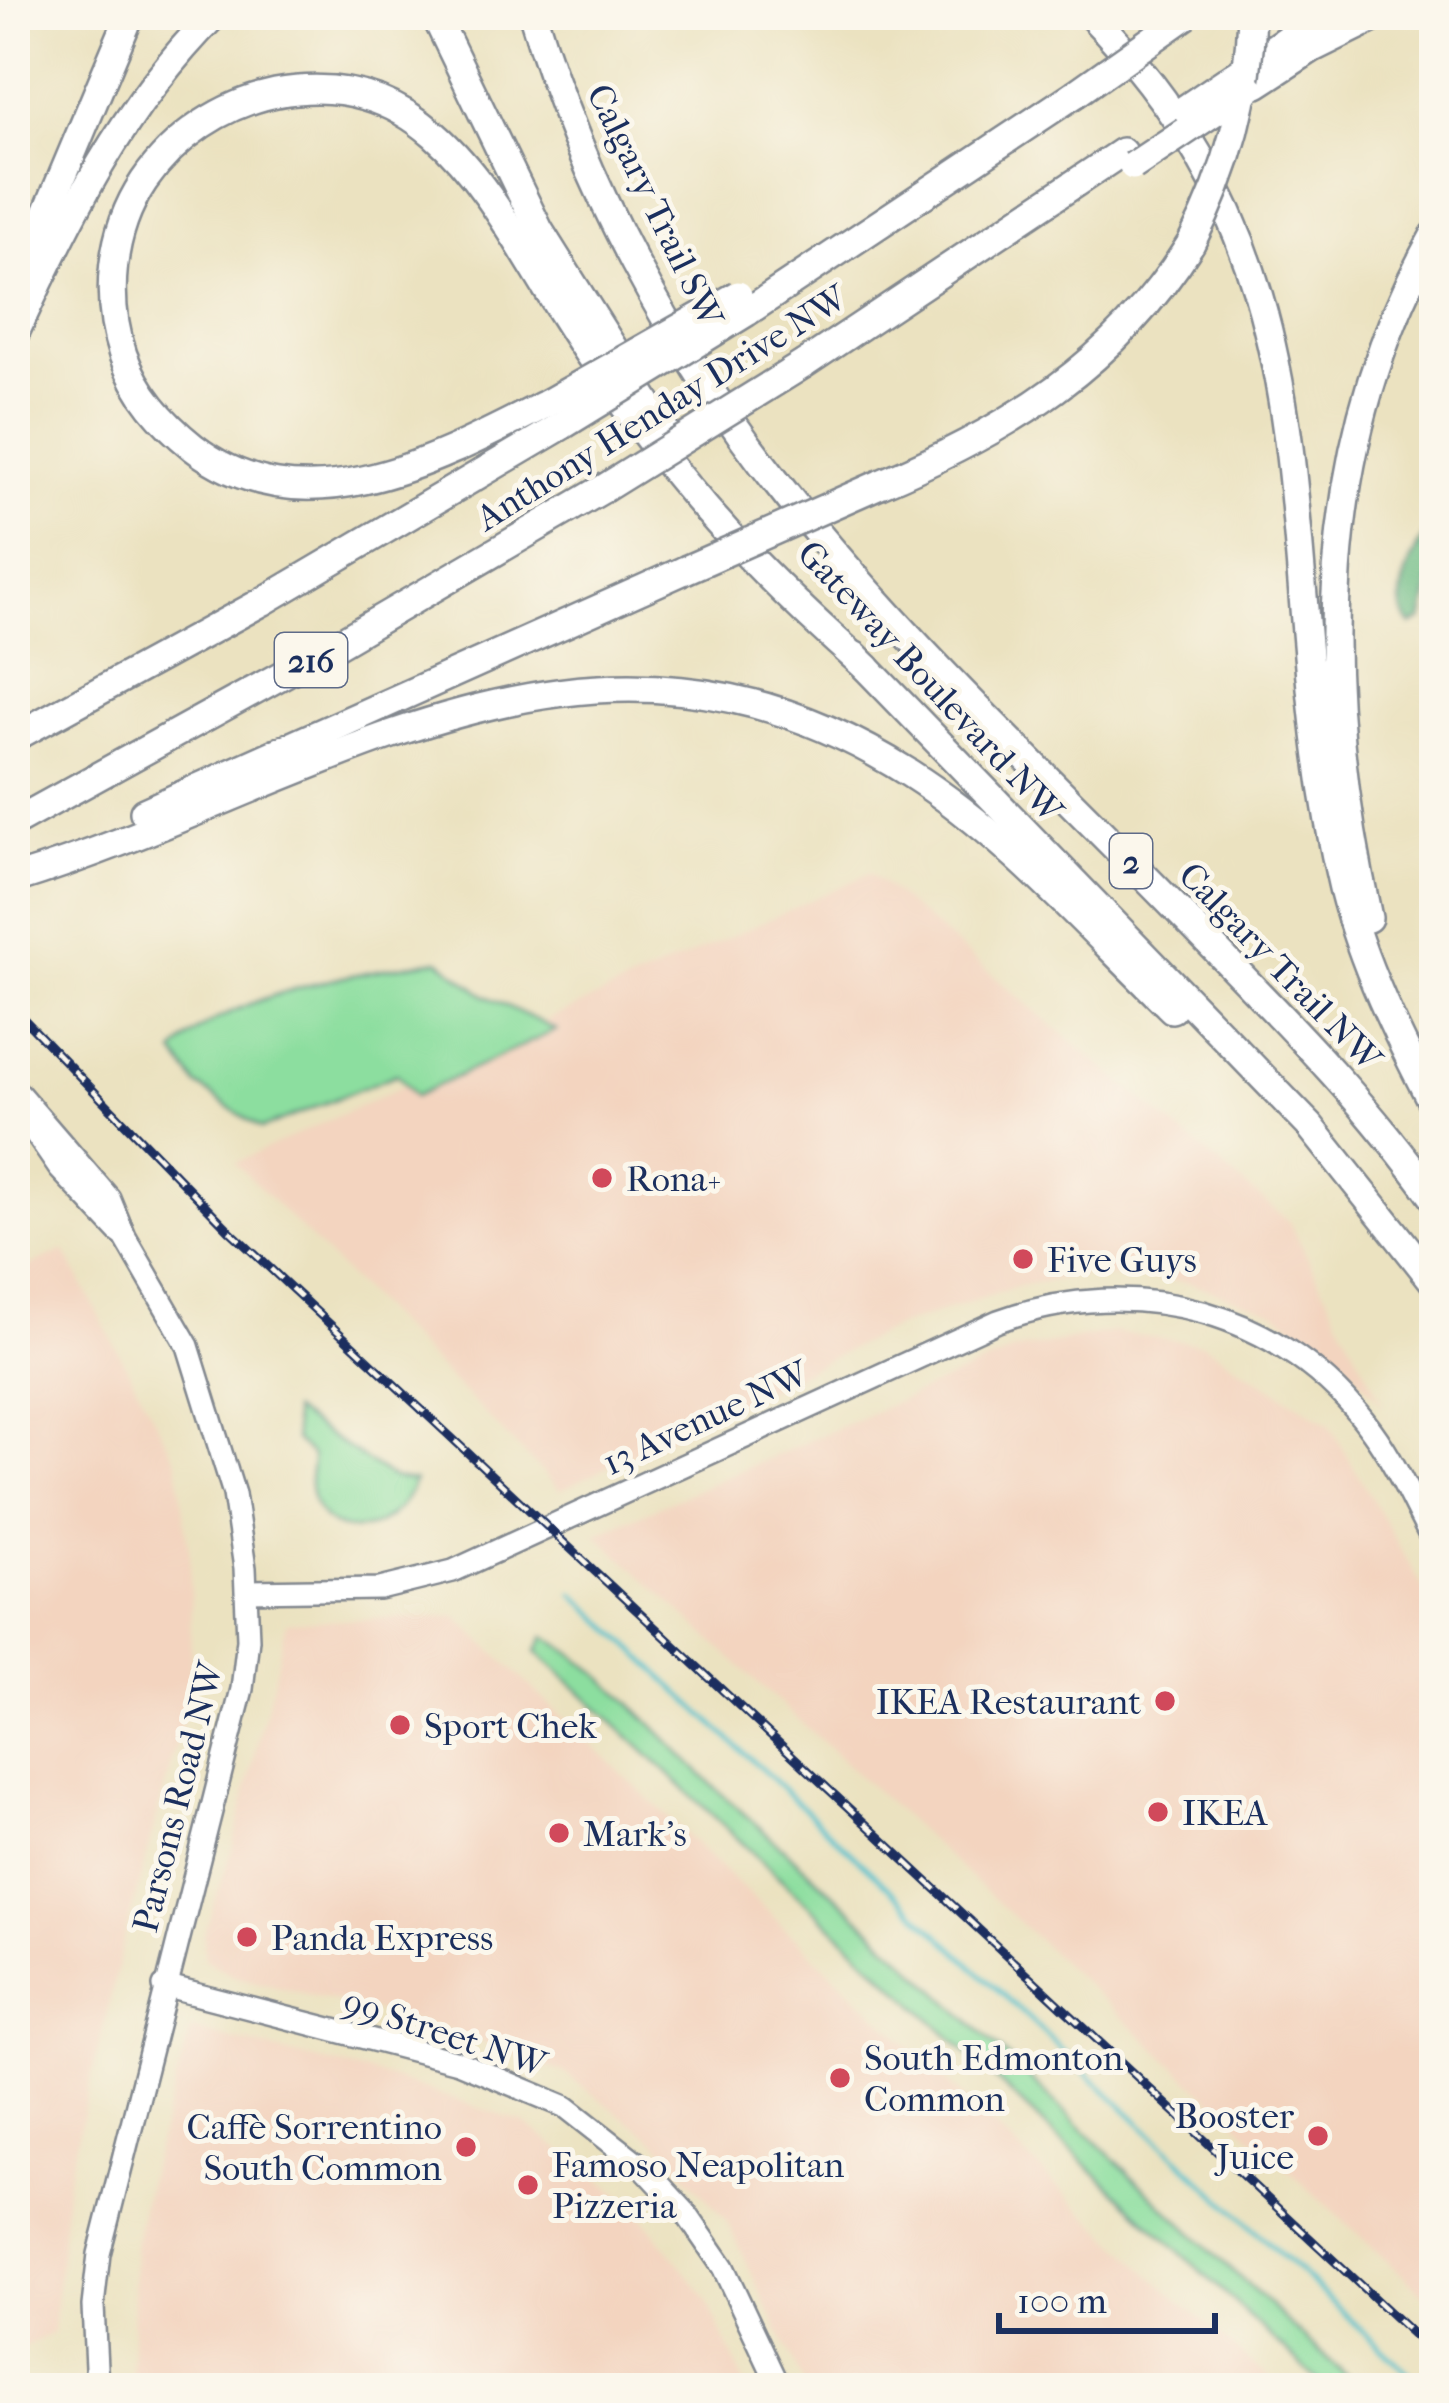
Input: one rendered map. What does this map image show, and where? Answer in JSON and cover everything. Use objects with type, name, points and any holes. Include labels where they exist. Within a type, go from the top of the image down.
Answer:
[{"type":"highway","points":[[15,290],[130,15]]},
{"type":"highway","points":[[15,333],[110,142],[164,68],[214,15]]},
{"type":"highway","name":"Gateway Boulevard NW","points":[[435,15],[499,156],[585,310],[685,460],[763,555],[867,668],[1310,1126],[1434,1282]]},
{"type":"highway","name":"Calgary Trail SW","points":[[533,15],[580,146],[632,254],[739,431],[818,532]]},
{"type":"highway","points":[[1091,15],[1142,68],[1193,142],[1251,265],[1280,364],[1325,793],[1343,887],[1385,1005],[1434,1106]]},
{"type":"highway","points":[[867,668],[766,578],[708,516],[624,407],[464,159],[418,121],[337,91],[305,88],[255,98],[185,136],[162,158],[128,210],[112,279],[123,355],[140,392],[165,425],[230,471],[310,487],[357,483],[416,469],[556,414],[743,303],[1005,144],[1187,15]]},
{"type":"highway","points":[[15,875],[880,484],[1009,424],[1058,392],[1129,328],[1191,243],[1211,205],[1246,83],[1251,15]]},
{"type":"highway","name":"Anthony Henday Drive NW","points":[[15,822],[310,660],[603,490],[1128,159],[1250,77],[1321,15]]},
{"type":"highway","points":[[1250,77],[1380,15]]},
{"type":"highway","points":[[1385,1005],[1348,791],[1338,664],[1337,528],[1373,364],[1434,236]]},
{"type":"highway","name":"Anthony Henday Drive NW","points":[[15,737],[139,670],[556,414]]},
{"type":"highway","name":"Calgary Trail NW","points":[[818,532],[1353,1091],[1434,1198]]},
{"type":"highway","points":[[15,721],[139,670]]},
{"type":"highway","points":[[15,875],[457,710],[585,687],[706,695],[852,740],[964,812],[1264,1098],[1310,1126]]},
{"type":"street","name":"Parsons Road NW","points":[[15,1089],[109,1198],[201,1379],[235,1495],[247,1591],[242,1689],[99,2254],[93,2306],[98,2388]]},
{"type":"street","name":"Parsons Road NW","points":[[15,1103],[59,1168],[125,1237]]},
{"type":"street","name":"13 Avenue NW","points":[[247,1591],[380,1589],[453,1571],[1020,1312],[1123,1297],[1191,1306],[1255,1331],[1320,1374],[1373,1432],[1434,1543]]},
{"type":"street","name":"99 Street NW","points":[[164,1986],[458,2062],[566,2108],[645,2169],[685,2212],[723,2267],[781,2388]]},
{"type":"shaded area","points":[[870,873],[1289,1222],[1384,1406],[1345,1362],[1274,1311],[1188,1282],[1087,1274],[1019,1286],[895,1327],[560,1490],[235,1163]]},
{"type":"shaded area","points":[[64,1250],[177,1461],[190,1556],[191,1689],[124,1939],[67,2181],[53,2333],[15,2351],[15,1273]]},
{"type":"shaded area","name":"South Edmonton Common","points":[[1112,1332],[1204,1344],[1329,1424],[1434,1607],[1434,2304],[596,1534],[1013,1351]]},
{"type":"shaded area","name":"South Edmonton Common","points":[[456,1616],[1155,2279],[1281,2388],[806,2388],[727,2222],[659,2143],[564,2073],[454,2032],[233,1975],[205,1959],[204,1935],[233,1846],[287,1622]]},
{"type":"shaded area","points":[[191,2030],[384,2076],[524,2123],[631,2202],[706,2298],[747,2388],[131,2388],[134,2247],[150,2169]]},
{"type":"green space","points":[[1434,521],[1425,608],[1422,620],[1411,625],[1404,615],[1402,588],[1412,558]]},
{"type":"green space","points":[[439,960],[484,995],[556,1030],[415,1096],[397,1074],[261,1129],[197,1085],[175,1053],[224,1015],[259,1001],[336,979]]},
{"type":"green space","points":[[292,1411],[392,1478],[414,1481],[404,1501],[390,1516],[357,1529],[326,1519],[315,1505],[310,1485],[312,1456],[295,1440]]},
{"type":"green space","points":[[545,1636],[620,1694],[1360,2388],[1326,2388],[537,1651]]},
{"type":"waterway","points":[[573,1593],[1424,2388]]},
{"type":"railway","points":[[15,1010],[230,1231],[1434,2354]]},
{"type":"place","name":"Rona+","points":[[602,1178]]},
{"type":"place","name":"Five Guys","points":[[1023,1259]]},
{"type":"place","name":"IKEA Restaurant","points":[[1165,1701]]},
{"type":"place","name":"Sport Chek","points":[[400,1725]]},
{"type":"place","name":"IKEA","points":[[1158,1812]]},
{"type":"place","name":"Mark's","points":[[559,1833]]},
{"type":"place","name":"Panda Express","points":[[247,1937]]},
{"type":"place","name":"South Edmonton Common","points":[[840,2078]]},
{"type":"place","name":"Booster Juice","points":[[1318,2136]]},
{"type":"place","name":"Caffè Sorrentino South Common","points":[[466,2147]]},
{"type":"place","name":"Famoso Neapolitan Pizzeria","points":[[528,2185]]}]
